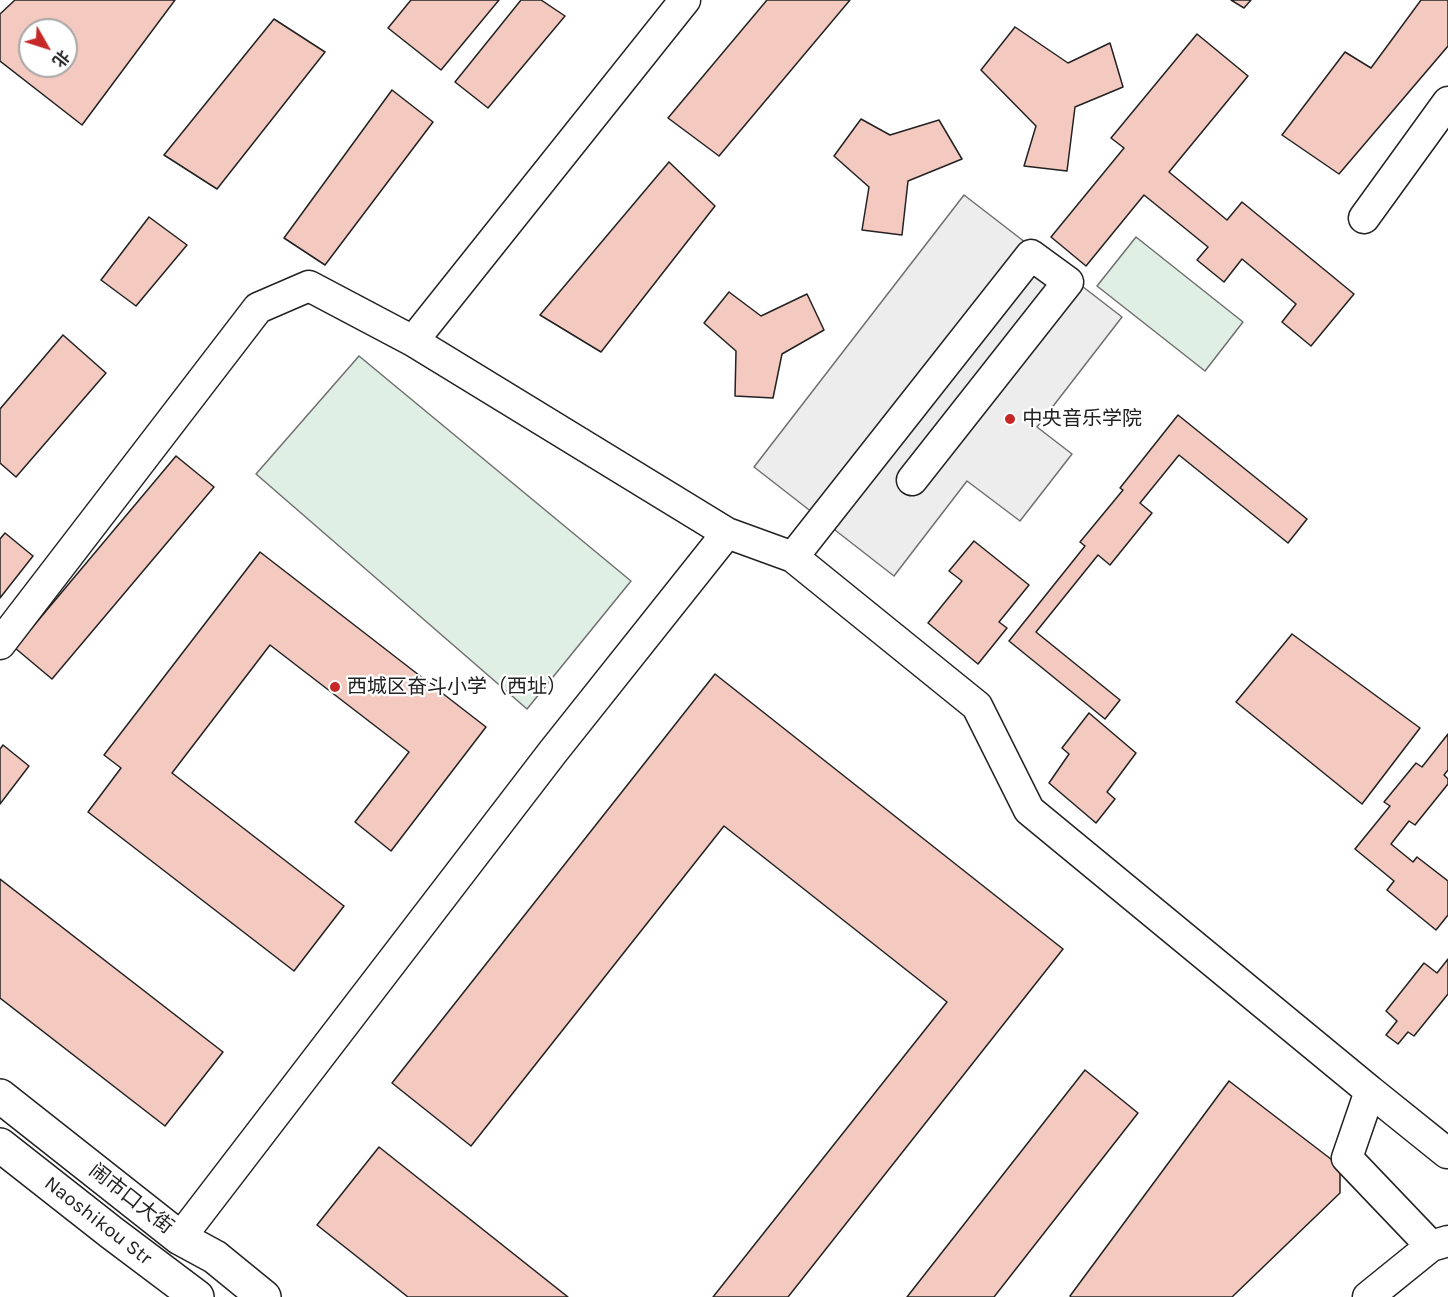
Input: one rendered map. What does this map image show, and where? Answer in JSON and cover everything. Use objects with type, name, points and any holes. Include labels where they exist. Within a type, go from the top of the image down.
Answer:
[{"type":"main road","name":"闹市口大街","points":[[0,1096],[180,1238],[215,1257],[264,1297]]},
{"type":"main road","name":"Naoshikou Str","points":[[0,1145],[197,1297]]},
{"type":"street","points":[[413,341],[685,0]]},
{"type":"street","points":[[1364,218],[1448,102]]},
{"type":"street","points":[[793,557],[1031,255],[1068,282],[912,480]]},
{"type":"street","points":[[0,644],[258,308],[309,286],[413,341],[727,533],[793,557],[977,706],[1029,810],[1448,1152]]},
{"type":"street","points":[[180,1238],[552,753],[727,533]]},
{"type":"street","points":[[1368,1297],[1440,1244],[1347,1158],[1371,1091]]},
{"type":"green space","points":[[1136,237],[1243,322],[1205,371],[1097,286]]},
{"type":"green space","points":[[359,356],[631,581],[527,709],[256,474]]},
{"type":"shaded area","points":[[964,195],[1122,317],[1037,427],[1072,454],[1020,521],[967,481],[894,576],[754,467]]},
{"type":"building","points":[[15,0],[175,0],[82,125],[22,78],[78,78],[78,18],[18,18],[18,75],[0,61],[0,14]]},
{"type":"building","points":[[411,0],[499,0],[441,70],[388,28]]},
{"type":"building","points":[[521,0],[541,0],[565,16],[488,108],[455,82]]},
{"type":"building","points":[[767,0],[850,0],[719,156],[668,118]]},
{"type":"building","points":[[1231,0],[1251,0],[1244,8]]},
{"type":"building","points":[[1421,0],[1448,0],[1448,46],[1339,174],[1282,135],[1345,52],[1371,68]]},
{"type":"building","points":[[274,19],[325,52],[217,189],[164,155]]},
{"type":"building","points":[[1015,27],[1068,63],[1110,43],[1123,87],[1075,107],[1067,171],[1024,166],[1036,126],[981,70]]},
{"type":"building","points":[[1197,34],[1248,76],[1169,172],[1227,220],[1242,202],[1354,294],[1311,346],[1282,322],[1296,304],[1242,259],[1224,282],[1197,260],[1208,247],[1144,195],[1086,266],[1051,237],[1124,148],[1111,138]]},
{"type":"building","points":[[392,90],[433,122],[325,265],[284,238]]},
{"type":"building","points":[[861,119],[890,135],[939,120],[962,159],[908,181],[902,235],[862,230],[869,187],[834,156]]},
{"type":"building","points":[[669,162],[715,206],[601,352],[540,315]]},
{"type":"building","points":[[149,217],[187,245],[136,306],[101,280]]},
{"type":"building","points":[[729,292],[761,316],[807,294],[824,330],[782,354],[773,398],[735,396],[736,351],[704,323]]},
{"type":"building","points":[[63,335],[106,373],[16,477],[0,463],[0,409]]},
{"type":"building","points":[[1178,415],[1307,519],[1288,543],[1179,455],[1140,503],[1152,513],[1110,565],[1098,555],[1036,632],[1120,700],[1105,719],[1009,641],[1085,546],[1080,542],[1123,490],[1120,488]]},
{"type":"building","points":[[176,456],[214,487],[52,679],[15,648]]},
{"type":"building","points":[[5,533],[33,556],[0,598],[0,539]]},
{"type":"building","points":[[974,541],[1029,585],[999,622],[1007,628],[978,664],[928,623],[962,581],[949,571]]},
{"type":"building","points":[[260,552],[486,727],[391,851],[355,822],[409,752],[270,645],[172,773],[344,906],[294,971],[88,812],[121,768],[104,755]]},
{"type":"building","points":[[1292,634],[1420,728],[1362,804],[1236,702]]},
{"type":"building","points":[[715,674],[1063,949],[788,1297],[713,1297],[947,1002],[724,826],[471,1146],[392,1083]]},
{"type":"building","points":[[1089,713],[1136,753],[1107,792],[1115,799],[1096,823],[1049,783],[1069,754],[1062,748]]},
{"type":"building","points":[[1448,734],[1448,770],[1444,775],[1448,779],[1448,784],[1415,825],[1409,821],[1391,844],[1413,862],[1417,857],[1448,881],[1448,915],[1436,930],[1387,890],[1394,881],[1355,849],[1390,806],[1384,802],[1416,763],[1422,767]]},
{"type":"building","points":[[3,745],[29,766],[0,804],[0,749]]},
{"type":"building","points":[[0,879],[223,1052],[165,1126],[0,998]]},
{"type":"building","points":[[1448,959],[1448,994],[1414,1036],[1408,1032],[1398,1044],[1386,1035],[1397,1021],[1386,1011],[1424,963],[1437,973]]},
{"type":"building","points":[[1085,1070],[1138,1113],[994,1297],[907,1297]]},
{"type":"building","points":[[1229,1081],[1340,1166],[1340,1193],[1232,1297],[1071,1297],[1070,1296]]},
{"type":"building","points":[[379,1147],[568,1297],[408,1297],[317,1225]]},
{"type":"place","name":"中央音乐学院","points":[[1010,419]]},
{"type":"place","name":"西城区奋斗小学（西址）","points":[[335,687]]}]
